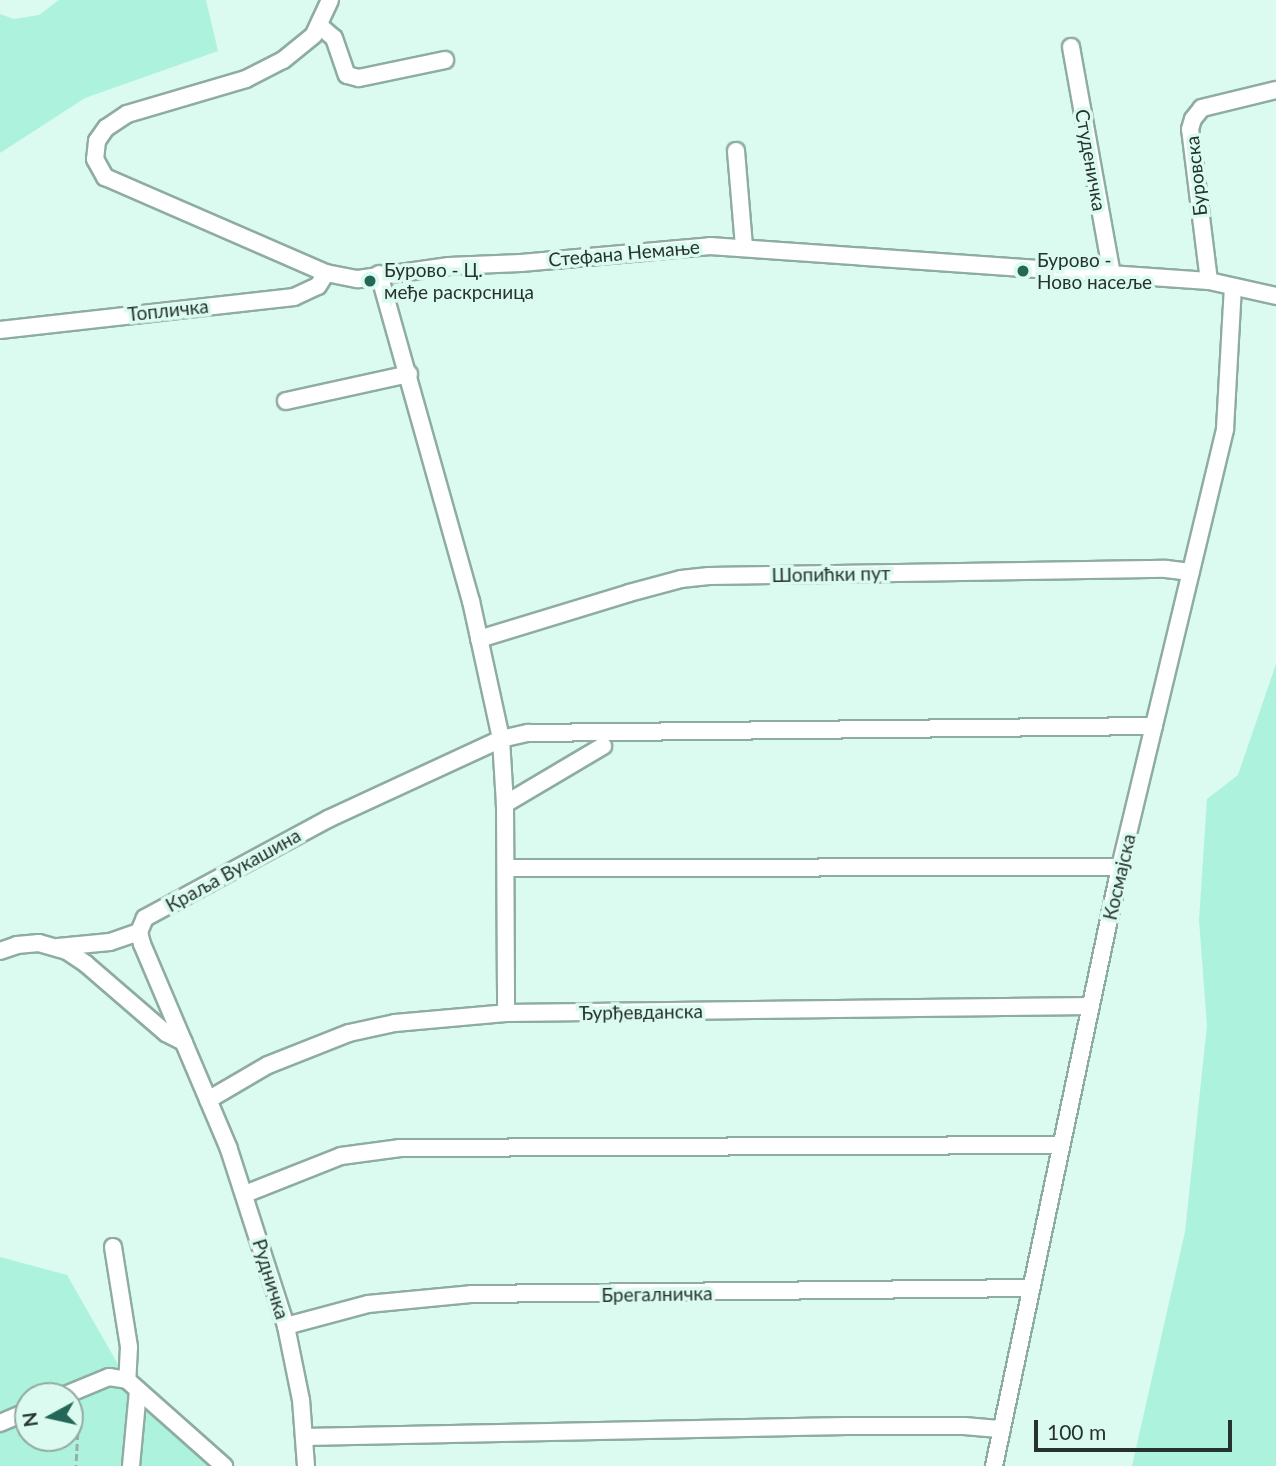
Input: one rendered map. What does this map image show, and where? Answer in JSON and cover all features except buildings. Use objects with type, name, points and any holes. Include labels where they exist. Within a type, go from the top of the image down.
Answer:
[{"type":"street","name":"Стефана Немање","points":[[331,0],[314,35],[283,60],[246,79],[127,114],[106,128],[97,141],[95,159],[105,177],[327,273],[358,279],[379,274],[710,246],[1209,282],[1276,296]]},
{"type":"street","points":[[320,26],[334,38],[347,75],[359,79],[445,60]]},
{"type":"street","name":"Студеничка","points":[[1071,47],[1112,274]]},
{"type":"street","name":"Буровска","points":[[1209,282],[1190,129],[1192,119],[1202,108],[1276,90]]},
{"type":"street","points":[[736,151],[744,247]]},
{"type":"street","name":"Топличка","points":[[0,330],[294,297],[318,286],[327,273]]},
{"type":"street","points":[[379,274],[409,374],[479,639],[501,739],[505,804],[506,1013]]},
{"type":"street","name":"Космајска","points":[[994,1466],[1120,867],[1225,429],[1233,287]]},
{"type":"street","points":[[286,401],[409,374]]},
{"type":"street","name":"Шопићки пут","points":[[479,639],[629,593],[681,579],[709,576],[1166,569],[1191,572]]},
{"type":"street","name":"Краља Вукашина","points":[[139,932],[145,918],[260,854],[501,739],[528,733],[1154,726]]},
{"type":"street","points":[[505,804],[603,746]]},
{"type":"street","points":[[506,868],[1120,867]]},
{"type":"street","points":[[0,951],[28,943],[58,947],[110,942],[139,932],[208,1100]]},
{"type":"street","points":[[58,947],[86,964],[166,1033],[184,1042]]},
{"type":"street","name":"Ђурђевданска","points":[[208,1100],[268,1065],[349,1033],[395,1023],[506,1013],[1091,1006]]},
{"type":"street","name":"Рудничка","points":[[208,1100],[245,1194],[286,1326],[301,1400],[306,1466]]},
{"type":"street","points":[[245,1194],[341,1156],[400,1148],[1062,1145]]},
{"type":"street","points":[[113,1247],[133,1385],[131,1466]]},
{"type":"street","name":"Брегалничка","points":[[286,1326],[368,1304],[471,1294],[1031,1288]]},
{"type":"street","points":[[84,1387],[109,1377],[133,1385],[224,1466]]},
{"type":"street","points":[[304,1437],[847,1426],[964,1426],[1002,1429]]},
{"type":"green space","points":[[59,0],[206,0],[218,51],[85,98],[0,153],[0,14],[14,19],[39,15]]},
{"type":"green space","points":[[1276,664],[1276,1466],[1132,1466],[1185,1232],[1207,1026],[1199,920],[1207,799],[1238,775]]},
{"type":"green space","points":[[0,1257],[67,1275],[119,1366],[230,1466],[0,1466]]},
{"type":"place","name":"Бурово - Ново насеље","points":[[1023,271]]},
{"type":"place","name":"Бурово - Ц. међе раскрсница","points":[[370,281]]}]
